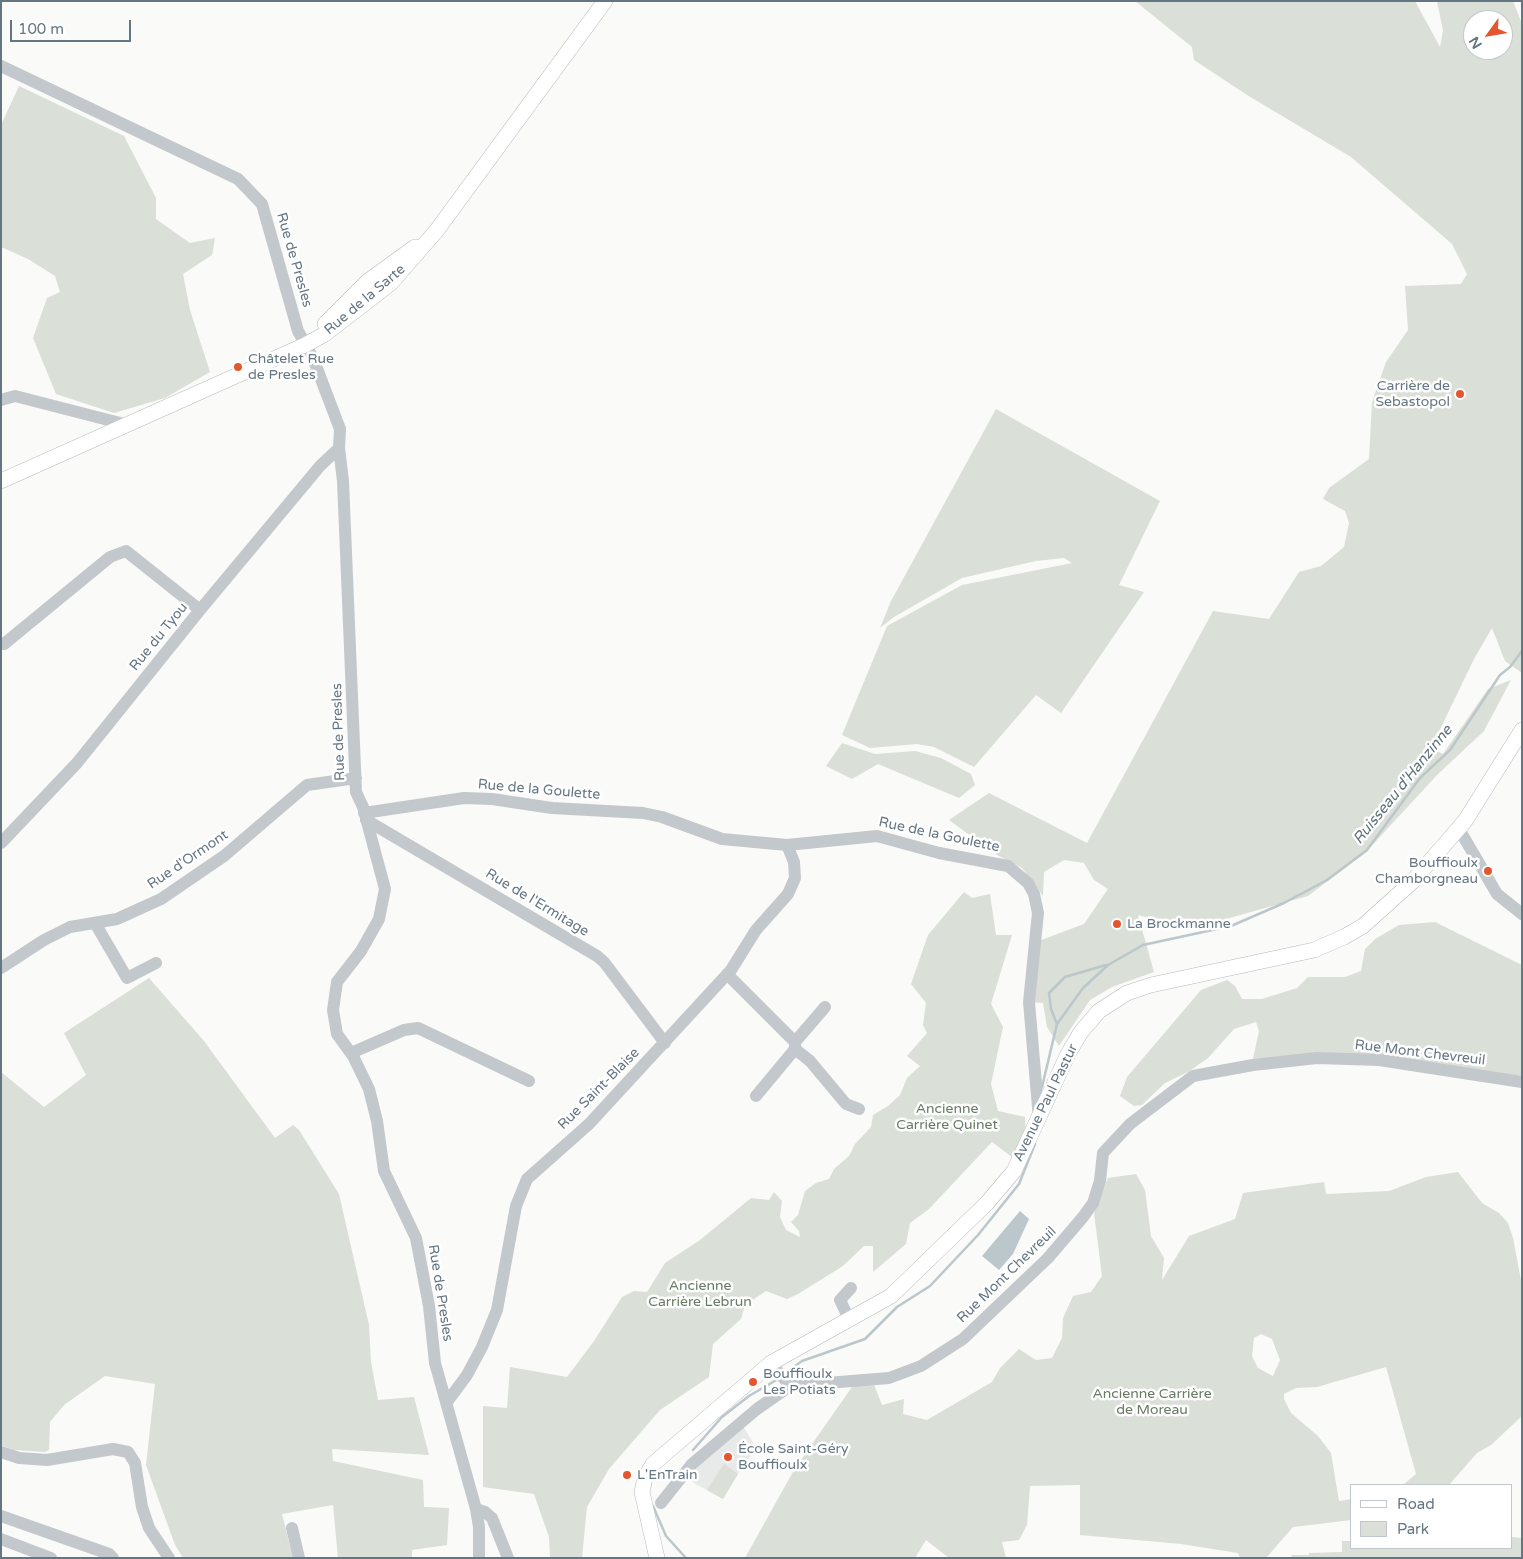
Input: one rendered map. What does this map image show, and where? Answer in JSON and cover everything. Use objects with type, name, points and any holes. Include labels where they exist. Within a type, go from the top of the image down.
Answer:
[{"type":"main road","name":"Rue de la Sarte","points":[[1,481],[124,424],[305,345],[325,334],[342,314],[398,268],[437,230],[604,1]]},
{"type":"main road","name":"Avenue Paul Pastur","points":[[657,1558],[642,1492],[645,1478],[653,1464],[782,1376],[849,1319],[891,1296],[987,1203],[1014,1170],[1068,1054],[1081,1032],[1099,1011],[1127,993],[1150,985],[1314,950],[1344,938],[1363,926],[1394,900],[1459,829],[1522,730]]},
{"type":"street","name":"Rue de Presles","points":[[1,66],[238,179],[262,204],[298,331],[313,358],[340,429],[339,448],[343,481],[356,792],[365,816],[385,889],[379,919],[361,951],[337,982],[333,1010],[337,1034],[351,1053],[369,1089],[377,1121],[384,1170],[416,1238],[429,1306],[435,1363],[476,1509],[479,1527],[478,1558]]},
{"type":"street","points":[[1,400],[15,396],[124,424]]},
{"type":"street","points":[[102,417],[104,434]]},
{"type":"street","name":"Rue du Tyou","points":[[1,843],[77,763],[200,610],[320,466],[339,448]]},
{"type":"street","points":[[4,644],[110,558],[126,551],[200,610]]},
{"type":"street","name":"Rue d'Ormont","points":[[1,968],[44,940],[70,927],[116,919],[161,899],[224,856],[307,784],[356,778]]},
{"type":"street","name":"Rue de la Goulette","points":[[365,816],[464,798],[492,799],[552,808],[643,813],[662,817],[722,839],[787,845],[877,836],[939,853],[1008,866],[1020,873],[1034,894],[1038,912],[1029,1002],[1039,1119]]},
{"type":"street","name":"Rue de l'Ermitage","points":[[365,816],[597,956],[604,962],[665,1043]]},
{"type":"street","points":[[1459,829],[1497,894],[1522,914]]},
{"type":"street","name":"Rue Saint-Blaise","points":[[447,1402],[467,1375],[482,1348],[497,1310],[516,1206],[527,1179],[589,1124],[727,974],[756,930],[788,894],[795,878],[794,862],[787,845]]},
{"type":"street","points":[[94,923],[127,978],[156,963]]},
{"type":"street","points":[[727,974],[810,1061],[846,1104],[859,1109]]},
{"type":"street","points":[[756,1096],[825,1007]]},
{"type":"street","points":[[351,1053],[404,1030],[418,1028],[529,1081]]},
{"type":"street","name":"Rue Mont Chevreuil","points":[[782,1376],[889,1378],[920,1366],[963,1339],[1048,1258],[1083,1217],[1093,1203],[1100,1181],[1103,1153],[1130,1124],[1193,1076],[1253,1065],[1317,1058],[1379,1060],[1522,1082]]},
{"type":"street","points":[[849,1319],[840,1300],[852,1288]]},
{"type":"street","points":[[661,1503],[692,1464],[757,1409],[782,1376]]},
{"type":"street","points":[[1,1452],[19,1458],[47,1460],[113,1449],[128,1452],[135,1464],[142,1507],[149,1528],[169,1558]]},
{"type":"street","points":[[476,1509],[485,1512],[492,1518],[508,1558]]},
{"type":"street","points":[[1,1516],[108,1554],[113,1558]]},
{"type":"street","points":[[292,1528],[299,1558]]},
{"type":"street","points":[[1,1539],[51,1558]]},
{"type":"shaded area","points":[[1020,1211],[1029,1219],[1013,1254],[999,1270],[982,1256]]},
{"type":"shaded area","name":"École Saint-Géry Bouffioulx","points":[[743,1426],[755,1446],[753,1448],[755,1451],[744,1464],[723,1499],[683,1477]]},
{"type":"green space","points":[[1135,1],[1415,1],[1440,47],[1443,31],[1437,1],[1513,1],[1522,24],[1522,673],[1505,661],[1492,628],[1474,659],[1431,748],[1443,754],[1488,689],[1511,680],[1484,731],[1437,775],[1365,853],[1308,896],[1190,929],[1138,915],[1154,972],[1112,987],[1090,1000],[1059,1046],[1047,1027],[1043,1003],[1029,1002],[1036,942],[1084,924],[1108,889],[1094,880],[1084,863],[1064,860],[1044,872],[1043,896],[1022,868],[997,855],[949,820],[989,793],[1087,843],[1213,611],[1269,619],[1299,572],[1321,566],[1344,547],[1349,523],[1345,511],[1323,499],[1329,488],[1369,459],[1372,402],[1386,362],[1408,330],[1405,286],[1461,284],[1467,274],[1452,244],[1351,157],[1247,95],[1194,60],[1192,47]]},
{"type":"green space","points":[[19,86],[124,136],[156,198],[156,219],[190,243],[215,238],[212,255],[183,274],[190,310],[210,372],[165,398],[114,413],[56,394],[33,338],[47,298],[60,292],[55,276],[28,259],[1,247],[1,125]]},
{"type":"green space","points":[[996,409],[1160,501],[1119,585],[1144,592],[1061,713],[1036,695],[974,767],[934,747],[917,744],[870,748],[842,735],[887,626],[962,585],[1072,563],[1064,558],[1036,561],[962,578],[894,617],[880,628],[891,601]]},
{"type":"green space","points":[[842,743],[875,754],[915,751],[941,758],[971,774],[975,785],[959,798],[878,764],[852,779],[826,766]]},
{"type":"green space","points":[[964,892],[972,898],[990,894],[996,935],[1012,935],[991,1004],[1003,1027],[991,1084],[998,1111],[1025,1117],[1026,1134],[1012,1157],[992,1142],[929,1209],[910,1223],[906,1244],[873,1272],[873,1246],[864,1246],[843,1266],[798,1294],[787,1299],[766,1291],[745,1305],[741,1319],[713,1344],[709,1377],[660,1410],[609,1469],[587,1507],[582,1558],[550,1558],[549,1537],[534,1494],[483,1487],[483,1406],[507,1408],[510,1367],[567,1377],[594,1341],[622,1297],[634,1291],[647,1292],[665,1263],[700,1240],[751,1198],[769,1200],[774,1192],[782,1201],[780,1217],[786,1230],[800,1237],[799,1231],[791,1222],[798,1215],[805,1191],[816,1183],[829,1179],[834,1169],[849,1156],[855,1144],[871,1127],[873,1115],[888,1106],[900,1095],[907,1078],[920,1066],[907,1056],[927,1033],[923,1025],[926,1003],[911,984],[928,935]]},
{"type":"green space","points":[[1435,922],[1522,965],[1522,1076],[1363,1054],[1253,1059],[1259,1031],[1256,1022],[1234,1029],[1208,1058],[1188,1072],[1165,1083],[1142,1105],[1134,1106],[1120,1096],[1127,1077],[1201,990],[1227,980],[1235,986],[1242,999],[1262,999],[1297,988],[1308,977],[1345,977],[1361,971],[1365,949],[1375,939],[1399,925]]},
{"type":"green space","points":[[149,978],[204,1041],[275,1138],[293,1125],[299,1130],[339,1194],[369,1325],[371,1362],[378,1400],[414,1397],[429,1455],[332,1449],[333,1461],[423,1480],[424,1507],[449,1508],[447,1545],[412,1550],[412,1558],[338,1558],[333,1505],[282,1514],[293,1558],[183,1558],[175,1545],[146,1465],[155,1384],[105,1376],[64,1405],[50,1422],[49,1450],[45,1452],[14,1450],[1,1445],[1,1072],[44,1107],[86,1075],[64,1033]]},
{"type":"green space","name":"Ancienne Carrière de Moreau","points":[[1458,1172],[1482,1203],[1499,1213],[1508,1223],[1513,1238],[1522,1285],[1522,1416],[1491,1445],[1477,1453],[1450,1484],[1404,1484],[1416,1474],[1386,1367],[1317,1387],[1296,1388],[1284,1394],[1284,1399],[1291,1413],[1318,1436],[1331,1453],[1339,1501],[1350,1499],[1350,1520],[1293,1527],[1266,1558],[1240,1558],[1238,1553],[1181,1544],[1080,1535],[1080,1485],[1030,1486],[1027,1525],[1019,1540],[1002,1542],[1006,1558],[949,1558],[926,1540],[915,1558],[745,1558],[794,1470],[852,1387],[873,1382],[882,1405],[904,1399],[903,1414],[927,1420],[992,1382],[1000,1368],[1019,1349],[1036,1360],[1052,1358],[1062,1338],[1063,1318],[1073,1296],[1091,1292],[1102,1276],[1094,1213],[1108,1178],[1136,1174],[1145,1190],[1151,1236],[1164,1258],[1162,1280],[1189,1236],[1235,1219],[1243,1193],[1324,1182],[1326,1194],[1389,1191],[1426,1177]],"holes":[[[1261,1334],[1272,1339],[1280,1360],[1273,1376],[1258,1368],[1252,1356],[1254,1338]]]},
{"type":"green space","points":[[724,1464],[738,1474],[723,1499],[707,1490]]},
{"type":"green space","points":[[1513,1537],[1522,1538],[1522,1558],[1291,1558],[1292,1555],[1309,1555],[1309,1553],[1342,1552],[1342,1541],[1350,1541],[1350,1549],[1513,1549]]},
{"type":"waterway","name":"Ruisseau d'Hanzinne","points":[[1042,1087],[1057,1024],[1083,988],[1108,965],[1143,945],[1231,926],[1284,903],[1327,880],[1367,850],[1420,778],[1450,750],[1500,675],[1510,667],[1522,651]]},
{"type":"waterway","name":"Ruisseau d'Hanzinne","points":[[1057,1024],[1051,1009],[1049,993],[1065,977],[1106,965]]},
{"type":"waterway","name":"Ruisseau d'Hanzinne","points":[[784,1374],[802,1361],[865,1339],[897,1307],[930,1286],[978,1235],[1019,1184],[1035,1144]]},
{"type":"waterway","name":"Ruisseau d'Hanzinne","points":[[693,1450],[722,1417],[749,1396],[778,1379]]},
{"type":"waterway","name":"Ruisseau d'Hanzinne","points":[[653,1506],[666,1536],[686,1558]]},
{"type":"place","name":"Châtelet Rue de Presles","points":[[238,367]]},
{"type":"place","name":"Carrière de Sebastopol","points":[[1460,394]]},
{"type":"place","name":"Bouffioulx Chamborgneau","points":[[1488,871]]},
{"type":"place","name":"La Brockmanne","points":[[1117,924]]},
{"type":"place","name":"Bouffioulx Les Potiats","points":[[753,1382]]},
{"type":"place","name":"École Saint-Géry Bouffioulx","points":[[728,1457]]},
{"type":"place","name":"L'EnTrain","points":[[627,1475]]},
{"type":"park label","name":"Ancienne Carrière Quinet","points":[[947,1118]]},
{"type":"park label","name":"Ancienne Carrière Lebrun","points":[[700,1294]]}]
